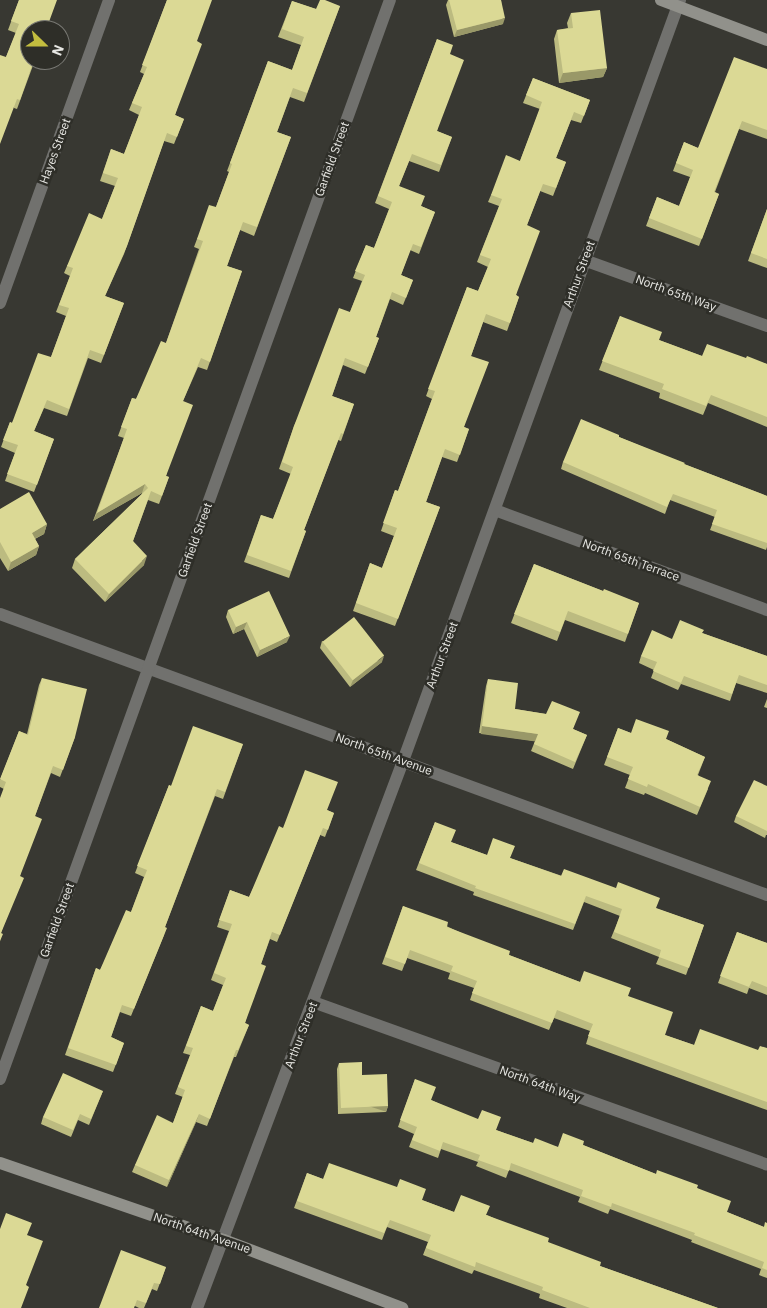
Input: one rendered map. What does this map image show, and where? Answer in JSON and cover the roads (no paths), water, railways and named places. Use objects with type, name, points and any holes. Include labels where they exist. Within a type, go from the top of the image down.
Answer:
[{"type":"street","name":"Hayes Street","points":[[0,303],[109,0]]},
{"type":"street","name":"Garfield Street","points":[[0,1079],[390,0]]},
{"type":"street","points":[[661,0],[679,3],[767,40]]},
{"type":"street","name":"Arthur Street","points":[[197,1308],[403,761],[679,3]]},
{"type":"street","name":"North 65th Way","points":[[584,260],[767,326]]},
{"type":"street","name":"North 65th Terrace","points":[[495,510],[767,610]]},
{"type":"street","name":"North 65th Avenue","points":[[0,614],[767,895]]},
{"type":"street","name":"North 64th Way","points":[[313,1002],[767,1165]]},
{"type":"street","name":"North 64th Avenue","points":[[0,1163],[224,1240],[402,1308]]}]
